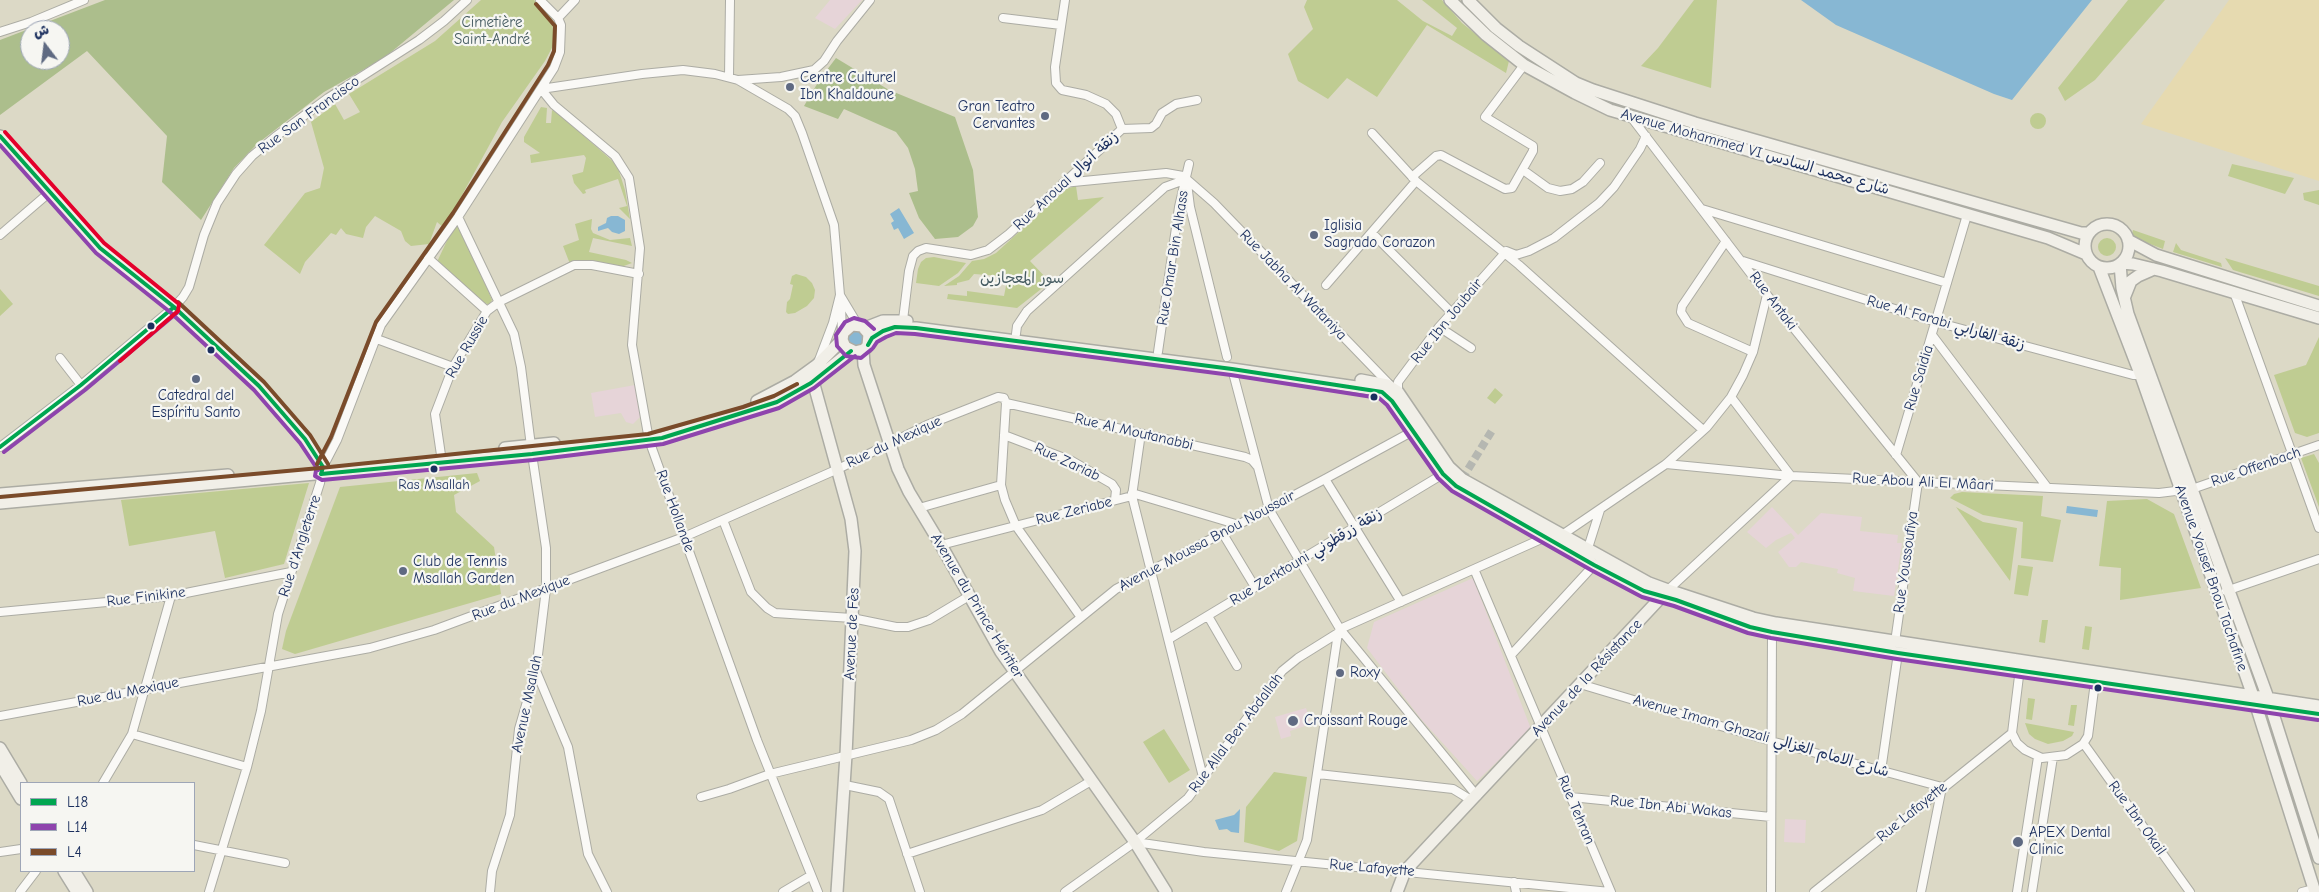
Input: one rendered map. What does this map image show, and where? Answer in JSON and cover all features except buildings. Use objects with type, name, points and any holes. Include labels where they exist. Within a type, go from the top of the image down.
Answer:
[{"type":"main road","name":"Avenue Mohammed VI شارع محمد السادس","points":[[1450,0],[1486,34],[1524,65],[1597,104],[1631,117],[2048,238],[2086,254],[2089,260],[2099,267]]},
{"type":"main road","name":"Avenue Mohammed VI شارع محمد السادس","points":[[1468,0],[1496,28],[1519,46],[1576,83],[1593,90],[1695,123],[2081,233],[2089,233]]},
{"type":"main road","points":[[0,136],[100,248],[174,307],[259,386],[305,439],[322,470]]},
{"type":"main road","points":[[2086,254],[2085,240],[2089,233],[2101,224],[2109,224],[2122,230],[2128,240],[2129,250],[2121,264]]},
{"type":"main road","points":[[2128,240],[2156,255],[2319,306]]},
{"type":"main road","points":[[2099,267],[2108,269],[2121,264],[2133,264],[2319,318]]},
{"type":"main road","name":"Avenue Yousef Bnou Tachafine","points":[[2121,264],[2124,300],[2146,375],[2187,490],[2229,590],[2270,702],[2319,858]]},
{"type":"main road","name":"Avenue Yousef Bnou Tachafine","points":[[2099,267],[2146,375]]},
{"type":"main road","points":[[2124,300],[2131,281],[2154,269]]},
{"type":"main road","points":[[649,437],[757,402],[784,388],[817,365],[842,338],[847,328],[898,320],[1158,352],[1370,381],[1388,385],[1398,392],[1443,474],[1463,490],[1555,535],[1588,548],[1665,593],[1750,627],[1772,627],[2254,700]]},
{"type":"main road","points":[[861,349],[869,334],[862,326]]},
{"type":"main road","points":[[0,503],[649,437],[662,438],[761,408],[789,396],[861,349],[883,331],[895,327],[910,327],[1232,368],[1375,390],[1387,396],[1458,475],[1555,535],[1594,565],[1644,591],[1665,593]]},
{"type":"main road","points":[[842,338],[845,347],[861,349]]},
{"type":"main road","name":"Avenue du Prince Héritier","points":[[861,349],[864,365],[889,443],[905,485],[1013,670],[1134,842],[1166,892]]},
{"type":"main road","points":[[813,381],[817,365]]},
{"type":"main road","name":"Avenue de Fès","points":[[813,381],[851,519],[855,545],[845,785],[837,892]]},
{"type":"main road","points":[[0,494],[322,470],[441,455],[532,450]]},
{"type":"main road","name":"Avenue Yousef Bnou Tachafine","points":[[2187,490],[2216,593],[2254,700],[2315,891]]},
{"type":"main road","name":"Avenue de la Résistance","points":[[1397,892],[1406,871],[1665,593]]},
{"type":"main road","points":[[2020,666],[2095,682],[2319,706]]},
{"type":"main road","points":[[2270,702],[2319,714]]},
{"type":"main road","points":[[0,748],[20,782]]},
{"type":"main road","points":[[0,764],[20,797]]},
{"type":"main road","points":[[65,872],[77,892]]},
{"type":"main road","points":[[75,872],[87,892]]},
{"type":"street","points":[[0,32],[31,22],[74,2],[84,0]]},
{"type":"street","name":"Rue San Francisco","points":[[0,447],[81,385],[174,307],[189,287],[204,235],[217,203],[236,174],[252,156],[275,136],[328,98],[432,31],[467,0]]},
{"type":"street","points":[[540,0],[558,18],[575,0]]},
{"type":"street","points":[[729,77],[730,0]]},
{"type":"street","points":[[738,80],[780,77],[814,70],[824,61],[837,41],[870,0]]},
{"type":"street","name":"Rue Anoual زنقة انوال","points":[[898,320],[913,256],[918,251],[926,248],[971,255],[982,253],[1009,234],[1122,129],[1116,114],[1098,98],[1062,90],[1058,87],[1054,78],[1065,0]]},
{"type":"street","name":"Rue d'Angleterre","points":[[209,892],[247,767],[278,614],[322,470],[337,440],[374,338],[381,325],[458,217],[554,68],[560,52],[561,36],[558,18]]},
{"type":"street","points":[[1003,18],[1061,24]]},
{"type":"street","points":[[1326,285],[1372,233],[1414,179],[1438,155],[1444,156],[1508,189],[1512,188],[1533,151],[1533,146],[1485,117],[1524,65]]},
{"type":"street","points":[[541,89],[670,71],[696,72],[738,80],[788,109],[798,122],[834,225],[842,338]]},
{"type":"street","name":"Rue Hollande","points":[[541,89],[554,105],[615,156],[624,167],[629,178],[640,244],[632,345],[649,437],[770,774],[818,892]]},
{"type":"street","points":[[1122,129],[1152,128],[1162,113],[1176,104],[1197,100]]},
{"type":"street","name":"Rue Antaki","points":[[1631,117],[1743,261],[1767,295],[1918,482]]},
{"type":"street","points":[[1372,133],[1414,179],[1584,321],[1703,430]]},
{"type":"street","points":[[1494,246],[1516,255],[1523,254],[1554,238],[1609,194],[1640,149],[1646,136]]},
{"type":"street","points":[[1522,170],[1548,188],[1560,191],[1572,189],[1578,185],[1600,163]]},
{"type":"street","name":"Rue Omar Bin Alhass","points":[[1158,352],[1179,207],[1189,164]]},
{"type":"street","points":[[1063,182],[1166,173],[1178,174],[1187,178]]},
{"type":"street","points":[[1016,334],[1017,326],[1027,311],[1165,188],[1187,178]]},
{"type":"street","points":[[1187,178],[1190,207],[1227,357]]},
{"type":"street","name":"Rue Jabha Al Wataniya","points":[[1187,178],[1214,203],[1398,392]]},
{"type":"street","points":[[0,235],[50,192]]},
{"type":"street","points":[[1702,209],[1947,283]]},
{"type":"street","name":"Rue Saidia","points":[[1896,455],[1967,215]]},
{"type":"street","name":"Avenue Msallah","points":[[458,217],[510,324],[517,344],[546,548],[546,589],[536,670],[522,717],[510,815],[493,864],[490,892]]},
{"type":"street","points":[[1372,233],[1451,312]]},
{"type":"street","points":[[1726,241],[1682,306],[1680,312],[1688,322],[1752,352]]},
{"type":"street","name":"Rue Ibn Joubair","points":[[1398,392],[1398,382],[1439,327],[1504,254]]},
{"type":"street","points":[[428,258],[487,311]]},
{"type":"street","name":"Rue Al Farabi زنقة الفارابي","points":[[1743,261],[1936,322],[2146,375]]},
{"type":"street","name":"Rue Russie","points":[[441,455],[435,414],[454,367],[487,311],[499,302],[574,265],[592,265],[639,274]]},
{"type":"street","name":"Rue Allal Ben Abdallah","points":[[1065,892],[1134,842],[1178,807],[1282,671],[1298,658],[1339,631],[1474,569],[1555,535],[1600,510],[1666,464],[1703,430],[1731,397],[1752,352],[1767,295]]},
{"type":"street","points":[[2235,295],[2319,528]]},
{"type":"street","points":[[840,296],[862,326]]},
{"type":"street","points":[[817,365],[829,336],[840,296]]},
{"type":"street","points":[[1439,327],[1471,348]]},
{"type":"street","points":[[1932,335],[2047,487]]},
{"type":"street","points":[[374,338],[454,367]]},
{"type":"street","points":[[60,358],[81,385]]},
{"type":"street","points":[[1232,368],[1269,509],[1300,560],[1339,631],[1474,798]]},
{"type":"street","name":"Rue du Mexique","points":[[0,716],[397,641],[462,620],[684,537],[838,469],[889,443],[989,400],[1001,397],[1006,406]]},
{"type":"street","points":[[1731,397],[1792,476]]},
{"type":"street","points":[[1006,406],[1001,485],[1005,500],[1016,526],[1080,616]]},
{"type":"street","name":"Rue Al Moutanabbi","points":[[1006,406],[1141,433],[1245,457],[1252,460],[1258,467]]},
{"type":"street","name":"Avenue Moussa Bnou Noussair","points":[[701,797],[770,774],[911,740],[936,730],[962,714],[1013,670],[1116,589],[1326,480],[1417,429]]},
{"type":"street","points":[[1141,433],[1132,494],[1202,777]]},
{"type":"street","name":"Rue Zariab","points":[[1004,434],[1072,462],[1113,484],[1116,490],[1116,500]]},
{"type":"street","name":"Rue Offenbach","points":[[2187,490],[2319,445]]},
{"type":"street","name":"Rue Abou Ali El Mâari","points":[[1666,464],[1792,476],[2159,493],[2187,490]]},
{"type":"street","name":"Rue Zerktouni زنقة زرقطوني","points":[[1169,639],[1443,474]]},
{"type":"street","name":"Avenue de la Résistance","points":[[1665,593],[1792,476]]},
{"type":"street","points":[[1326,480],[1402,602]]},
{"type":"street","name":"Rue Youssoufiya","points":[[1881,771],[1918,482]]},
{"type":"street","points":[[919,508],[1001,485]]},
{"type":"street","name":"Rue Zeriabe","points":[[941,545],[1116,500],[1132,494],[1239,525]]},
{"type":"street","points":[[1588,548],[1600,510]]},
{"type":"street","points":[[723,520],[751,592],[767,608],[775,613],[852,618],[896,627],[908,627],[929,620],[969,596]]},
{"type":"street","points":[[1223,534],[1255,587]]},
{"type":"street","points":[[2216,593],[2319,559]]},
{"type":"street","points":[[1511,655],[1594,565]]},
{"type":"street","name":"Rue Tehran","points":[[1474,569],[1610,892]]},
{"type":"street","name":"Rue Finikine","points":[[0,612],[171,596],[291,572]]},
{"type":"street","points":[[105,782],[132,734],[171,596]]},
{"type":"street","points":[[1208,616],[1237,666]]},
{"type":"street","points":[[1771,892],[1772,627]]},
{"type":"street","points":[[1286,892],[1307,840],[1339,631]]},
{"type":"street","points":[[2020,666],[2012,732],[2020,746],[2038,757],[2053,758],[2074,752],[2084,744],[2088,736],[2095,682]]},
{"type":"street","points":[[536,670],[568,747],[588,854],[607,892]]},
{"type":"street","name":"Avenue Imam Ghazali شارع الامام الغزالي","points":[[1580,684],[1772,741],[1942,787]]},
{"type":"street","name":"Rue Lafayette","points":[[1814,892],[2012,732]]},
{"type":"street","points":[[132,734],[247,767]]},
{"type":"street","name":"Rue Ibn Okail","points":[[2084,744],[2190,892]]},
{"type":"street","points":[[2017,892],[2038,757]]},
{"type":"street","points":[[2032,892],[2053,758]]},
{"type":"street","points":[[1318,774],[1453,789],[1474,798]]},
{"type":"street","points":[[907,854],[1042,810],[1091,781]]},
{"type":"street","points":[[845,785],[879,792],[886,797],[893,808],[920,892]]},
{"type":"street","points":[[1921,892],[1942,787]]},
{"type":"street","name":"Rue Ibn Abi Wakas","points":[[1571,797],[1771,817]]},
{"type":"street","name":"Rue Lafayette","points":[[1134,842],[1204,852],[1610,892]]},
{"type":"street","points":[[195,845],[285,863]]},
{"type":"street","points":[[0,852],[20,849]]},
{"type":"street","points":[[20,892],[35,872]]},
{"type":"street","points":[[783,892],[810,876]]},
{"type":"street","points":[[1514,882],[1516,892]]},
{"type":"street","points":[[2302,892],[2315,891]]},
{"type":"shaded area","points":[[830,0],[862,0],[835,29],[815,18]]},
{"type":"shaded area","points":[[635,385],[641,416],[633,424],[626,422],[621,413],[595,417],[591,393]]},
{"type":"shaded area","points":[[1772,507],[1798,535],[1821,513],[1862,517],[1860,531],[1898,535],[1897,543],[1902,543],[1894,596],[1853,591],[1855,578],[1837,573],[1838,569],[1801,562],[1796,567],[1789,567],[1778,552],[1795,538],[1791,533],[1776,540],[1766,548],[1747,532]]},
{"type":"shaded area","points":[[1473,578],[1531,729],[1477,781],[1421,719],[1367,648],[1374,622]]},
{"type":"shaded area","name":"Croissant Rouge","points":[[1306,708],[1311,724],[1290,731],[1291,736],[1281,739],[1275,717]]},
{"type":"shaded area","points":[[1785,819],[1806,820],[1805,843],[1784,842]]},
{"type":"green space","points":[[105,0],[454,0],[384,58],[324,92],[257,144],[234,168],[201,220],[162,182],[167,136],[87,51],[70,64],[70,20],[52,20]]},
{"type":"green space","name":"Cimetière Saint-André","points":[[481,0],[534,0],[552,18],[554,44],[545,61],[502,122],[444,228],[437,222],[429,244],[411,246],[405,241],[401,231],[375,216],[366,227],[363,238],[346,234],[341,228],[336,235],[331,233],[305,262],[300,274],[264,245],[305,193],[320,188],[324,168],[311,122],[335,104],[344,120],[360,112],[349,94],[435,41]]},
{"type":"green space","points":[[1307,0],[1397,0],[1423,21],[1452,36],[1457,28],[1422,0],[1442,0],[1462,23],[1509,61],[1506,73],[1427,25],[1377,97],[1347,78],[1328,99],[1298,81],[1288,54],[1313,29],[1304,7]]},
{"type":"green space","points":[[1694,0],[1717,0],[1711,88],[1641,66],[1658,48]]},
{"type":"green space","points":[[2128,0],[2165,0],[2095,80],[2065,101],[2058,88]]},
{"type":"green space","points":[[20,32],[20,70],[61,70],[0,115],[0,40]]},
{"type":"green space","points":[[836,58],[889,90],[955,117],[973,170],[978,217],[973,226],[958,237],[935,239],[919,218],[909,193],[918,191],[915,169],[908,148],[896,132],[844,109],[838,119],[804,106],[820,79]]},
{"type":"green space","points":[[541,107],[547,108],[546,123],[551,123],[552,110],[617,165],[625,190],[630,219],[619,208],[627,206],[618,179],[585,190],[586,193],[583,194],[574,183],[572,175],[583,172],[586,158],[584,155],[531,163],[530,155],[540,153],[524,142],[524,137]]},
{"type":"green space","points":[[2035,113],[2041,113],[2046,118],[2044,127],[2035,129],[2030,124],[2030,118]]},
{"type":"green space","points":[[2232,164],[2294,178],[2285,194],[2228,176]]},
{"type":"green space","name":"سور المعجازين","points":[[1076,186],[1078,200],[1104,197],[1030,261],[1050,282],[1017,308],[947,299],[948,294],[967,296],[967,291],[1004,296],[1006,286],[1001,276],[974,274],[969,280],[957,283],[957,285],[944,286],[959,276],[972,261],[984,259],[996,253],[1066,189]]},
{"type":"green space","points":[[2319,190],[2319,205],[2304,200],[2303,193]]},
{"type":"green space","points":[[458,217],[492,300],[489,305],[478,299],[437,262]]},
{"type":"green space","points":[[592,219],[591,229],[593,233],[610,240],[630,238],[632,246],[593,238],[589,252],[632,263],[621,267],[570,264],[563,246],[579,240],[575,224]]},
{"type":"green space","points":[[2133,230],[2165,241],[2163,249],[2137,239],[2132,234]]},
{"type":"green space","points":[[2103,238],[2111,238],[2116,243],[2114,254],[2103,256],[2098,251],[2098,243]]},
{"type":"green space","points":[[2176,243],[2181,250],[2221,263],[2222,267],[2173,252]]},
{"type":"green space","points":[[934,257],[966,263],[958,273],[939,286],[916,283],[921,262],[926,258]]},
{"type":"green space","points":[[2225,258],[2319,286],[2319,296],[2233,270]]},
{"type":"green space","points":[[796,274],[806,277],[812,283],[815,290],[814,298],[807,306],[795,313],[788,314],[786,312],[787,302],[790,299],[793,285],[790,284],[792,276]]},
{"type":"green space","points":[[0,289],[13,304],[0,316]]},
{"type":"green space","points":[[2319,337],[2319,433],[2307,437],[2295,433],[2274,375],[2306,365]]},
{"type":"green space","points":[[1495,388],[1503,395],[1495,404],[1487,398]]},
{"type":"green space","points":[[2314,454],[2319,463],[2319,507],[2301,458]]},
{"type":"green space","name":"Club de Tennis Msallah Garden","points":[[477,473],[480,481],[454,495],[456,512],[494,547],[501,594],[295,654],[282,649],[286,631],[340,487]]},
{"type":"green space","points":[[309,483],[284,564],[225,578],[215,531],[129,546],[121,500]]},
{"type":"green space","points":[[1962,492],[2043,496],[2041,516],[2061,520],[2053,562],[2021,558],[2023,522],[1983,515],[1950,498],[1954,494]]},
{"type":"green space","points":[[2147,499],[2174,514],[2201,588],[2120,600],[2121,568],[2099,566],[2107,501]]},
{"type":"green space","points":[[1956,507],[1983,522],[2017,528],[2010,581]]},
{"type":"green space","points":[[2018,565],[2033,567],[2028,596],[2014,594]]},
{"type":"green space","points":[[2042,620],[2048,620],[2045,643],[2039,642]]},
{"type":"green space","points":[[2085,626],[2092,627],[2089,650],[2082,649]]},
{"type":"green space","points":[[2028,698],[2035,699],[2032,720],[2026,719]]},
{"type":"green space","points":[[2071,705],[2077,705],[2074,726],[2068,725]]},
{"type":"green space","points":[[2025,723],[2074,732],[2072,736],[2063,741],[2048,744],[2035,739],[2029,734]]},
{"type":"green space","points":[[1164,729],[1190,770],[1169,783],[1143,742]]},
{"type":"green space","points":[[1274,772],[1307,777],[1297,841],[1279,851],[1244,842],[1246,807]]},
{"type":"sand","points":[[2229,0],[2319,0],[2319,181],[2141,124]]},
{"type":"water","points":[[1801,0],[2092,0],[2012,100],[1994,94],[1836,25]]},
{"type":"water","points":[[899,208],[914,233],[904,239],[898,228],[894,230],[891,223],[894,221],[890,214]]},
{"type":"water","points":[[618,216],[625,220],[625,231],[619,234],[612,232],[608,228],[598,231],[598,227],[606,223],[607,218]]},
{"type":"water","points":[[853,328],[864,334],[864,343],[859,347],[849,346],[846,334]]},
{"type":"water","points":[[2067,506],[2098,510],[2097,517],[2066,513]]},
{"type":"water","points":[[1240,809],[1239,833],[1231,832],[1227,829],[1219,830],[1215,820],[1234,815]]},
{"type":"tunnel","points":[[1462,479],[1493,429]]},
{"type":"transit line","name":"L4","points":[[317,464],[331,437],[376,322],[453,213],[548,65],[554,51],[555,26],[536,4]]},
{"type":"transit line","points":[[5,132],[104,243],[179,304],[178,311],[120,361]]},
{"type":"transit line","name":"L18","points":[[0,136],[100,248],[174,307],[259,386],[305,439],[323,467]]},
{"type":"transit line","name":"L14","points":[[0,145],[96,253],[170,312],[254,390],[300,443],[318,470]]},
{"type":"transit line","name":"L4","points":[[178,302],[264,382],[310,435],[328,464]]},
{"type":"transit line","name":"L18","points":[[0,447],[81,385],[174,307]]},
{"type":"transit line","name":"L14","points":[[4,452],[85,390],[178,312]]},
{"type":"transit line","name":"L14","points":[[872,349],[861,358],[846,356],[837,346],[836,335],[845,322],[854,318],[865,321],[874,329]]},
{"type":"transit line","name":"L18","points":[[868,345],[872,338],[883,331],[895,327],[916,328],[1232,369],[1382,392],[1392,401],[1443,474],[1456,486],[1594,565],[1644,591],[1676,600],[1750,627],[1772,632],[1898,653],[2319,714]]},
{"type":"transit line","name":"L14","points":[[873,348],[877,342],[896,333],[915,334],[1231,375],[1379,398],[1387,405],[1438,478],[1452,491],[1642,597],[1674,606],[1748,633],[1771,638],[1897,659],[2318,720]]},
{"type":"transit line","name":"L18","points":[[323,467],[321,474],[532,454],[662,438],[777,402],[811,383],[851,351]]},
{"type":"transit line","name":"L14","points":[[317,465],[315,476],[322,480],[533,460],[663,444],[779,408],[814,388],[855,356]]},
{"type":"transit line","name":"L4","points":[[0,497],[320,468],[648,434],[743,407],[774,396],[797,384]]},
{"type":"place","name":"Centre Culturel Ibn Khaldoune","points":[[790,87]]},
{"type":"place","name":"Gran Teatro Cervantes","points":[[1045,116]]},
{"type":"place","name":"Iglisia Sagrado Corazon","points":[[1314,235]]},
{"type":"place","name":"Catedral del Espíritu Santo","points":[[196,379]]},
{"type":"place","name":"Ras Msallah","points":[[434,469]]},
{"type":"place","name":"Club de Tennis Msallah Garden","points":[[403,571]]},
{"type":"place","name":"Roxy","points":[[1340,673]]},
{"type":"place","name":"Croissant Rouge","points":[[1293,721]]},
{"type":"place","name":"APEX Dental Clinic","points":[[2018,842]]}]
